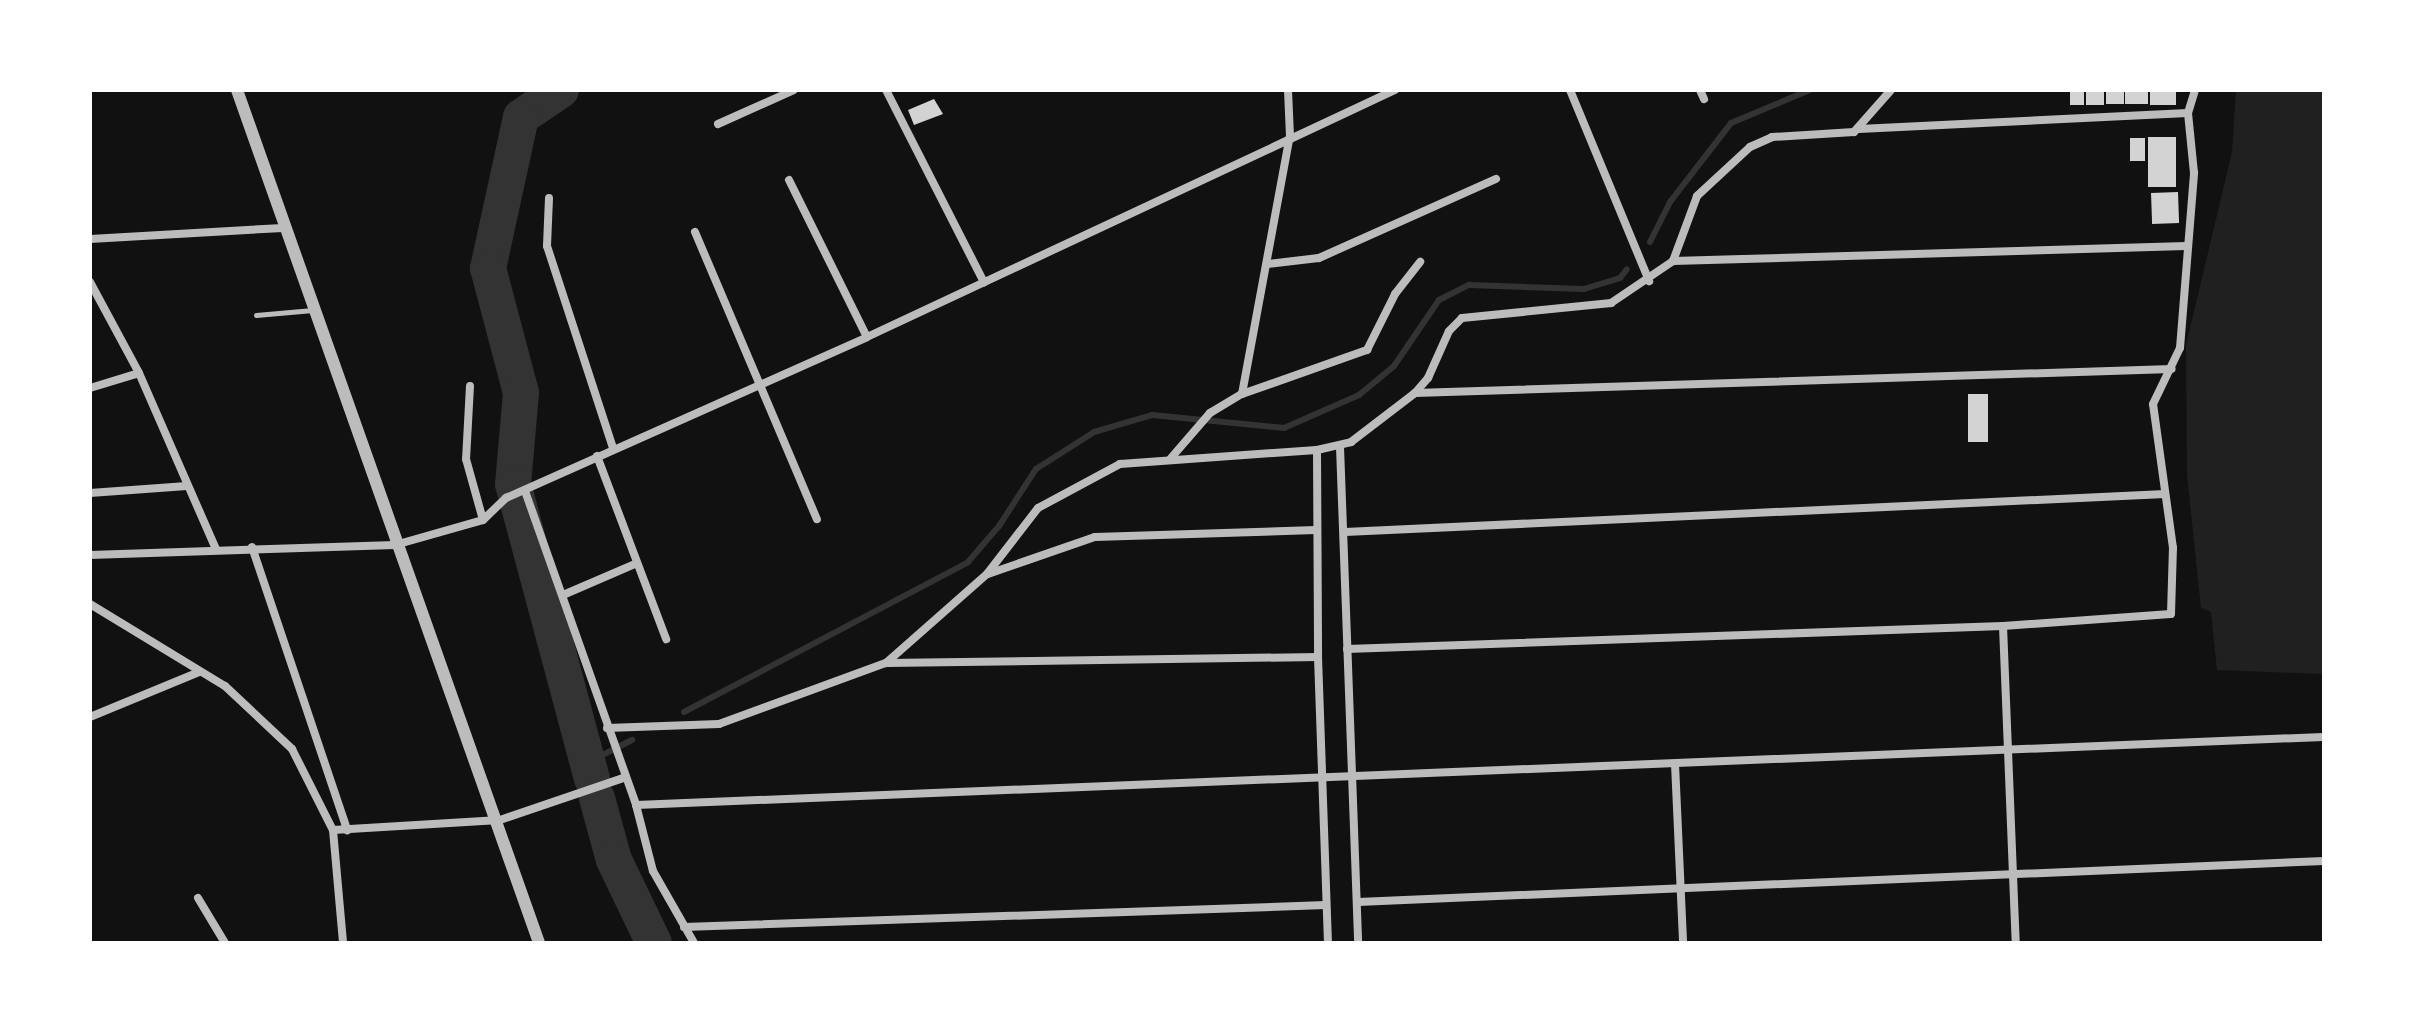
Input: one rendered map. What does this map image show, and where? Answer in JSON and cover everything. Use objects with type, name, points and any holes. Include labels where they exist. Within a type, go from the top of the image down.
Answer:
[{"type":"street","points":[[237,90],[395,545],[500,820],[539,943]]},
{"type":"street","points":[[718,124],[794,90]]},
{"type":"street","points":[[900,90],[888,92],[984,282]]},
{"type":"street","points":[[1242,394],[1290,136],[1288,90]]},
{"type":"street","points":[[90,555],[252,547],[395,545],[483,520],[506,498],[867,337],[1290,136],[1395,90]]},
{"type":"street","points":[[1570,90],[1649,281]]},
{"type":"street","points":[[1859,129],[1891,90]]},
{"type":"street","points":[[1347,649],[2003,626],[2173,612],[2173,548],[2153,404],[2180,348],[2194,173],[2188,113],[2195,90]]},
{"type":"street","points":[[886,663],[987,574],[1014,535],[1051,499],[1120,464],[1340,447],[1415,393],[1449,331],[1468,315],[1602,306],[1649,281],[1673,261],[1697,196],[1750,147],[1772,137],[1844,135],[1859,129],[2188,113]]},
{"type":"street","points":[[1267,264],[1319,258],[1496,179]]},
{"type":"street","points":[[789,180],[867,337]]},
{"type":"street","points":[[549,198],[547,246],[613,448]]},
{"type":"street","points":[[90,239],[283,228]]},
{"type":"street","points":[[695,232],[763,383],[817,519]]},
{"type":"street","points":[[1673,261],[2186,246]]},
{"type":"street","points":[[1171,458],[1210,413],[1242,394],[1367,350],[1395,294],[1420,262]]},
{"type":"street","points":[[90,282],[139,373],[216,549]]},
{"type":"street","points":[[1415,393],[2172,369]]},
{"type":"street","points":[[90,388],[139,373]]},
{"type":"street","points":[[470,386],[466,459],[483,520]]},
{"type":"street","points":[[1340,447],[1358,943]]},
{"type":"street","points":[[1317,450],[1318,657],[1328,943]]},
{"type":"street","points":[[597,456],[635,564],[666,639]]},
{"type":"street","points":[[90,493],[187,486]]},
{"type":"street","points":[[523,492],[563,595],[636,805],[653,871],[694,943]]},
{"type":"street","points":[[1345,532],[2165,494]]},
{"type":"street","points":[[987,574],[1095,537],[1316,530]]},
{"type":"street","points":[[252,547],[347,830]]},
{"type":"street","points":[[563,595],[635,564]]},
{"type":"street","points":[[90,604],[245,701],[292,749],[333,830],[343,943]]},
{"type":"street","points":[[2003,626],[2016,943]]},
{"type":"street","points":[[607,728],[719,724],[886,663],[1318,657]]},
{"type":"street","points":[[90,717],[199,672]]},
{"type":"street","points":[[636,805],[1322,780],[2324,737]]},
{"type":"street","points":[[1675,764],[1683,943]]},
{"type":"street","points":[[333,830],[500,820],[626,777]]},
{"type":"street","points":[[1358,902],[2324,861]]},
{"type":"street","points":[[198,898],[225,943]]},
{"type":"street","points":[[684,927],[1326,905]]},
{"type":"lane","points":[[256,315],[313,310]]},
{"type":"shaded area","points":[[2236,90],[2324,90],[2324,674],[2217,670],[2211,612],[2201,608],[2187,475],[2186,345],[2232,152]]},
{"type":"building","points":[[2070,90],[2084,90],[2084,105],[2070,105]]},
{"type":"building","points":[[2086,90],[2104,90],[2104,105],[2086,105]]},
{"type":"building","points":[[2106,90],[2124,90],[2124,104],[2106,104]]},
{"type":"building","points":[[2125,90],[2148,90],[2148,104],[2125,104]]},
{"type":"building","points":[[2150,90],[2176,90],[2176,105],[2150,105]]},
{"type":"building","points":[[934,99],[943,114],[914,125],[908,110]]},
{"type":"building","points":[[2148,137],[2176,137],[2176,187],[2148,187]]},
{"type":"building","points":[[2130,138],[2145,138],[2145,161],[2130,161]]},
{"type":"building","points":[[2178,192],[2179,223],[2152,224],[2151,193]]},
{"type":"building","points":[[1968,394],[1988,394],[1988,442],[1968,442]]},
{"type":"waterway","points":[[561,90],[521,117],[488,268],[521,393],[513,484],[592,779]]},
{"type":"waterway","points":[[1650,242],[1670,202],[1731,123],[1810,90]]},
{"type":"waterway","points":[[684,712],[968,562],[999,526],[1036,469],[1094,432],[1152,415],[1284,428],[1359,395],[1394,366],[1439,300],[1469,285],[1584,289],[1620,278],[1627,269]]},
{"type":"waterway","points":[[587,763],[632,740]]},
{"type":"waterway","points":[[597,798],[614,860],[654,943]]}]
